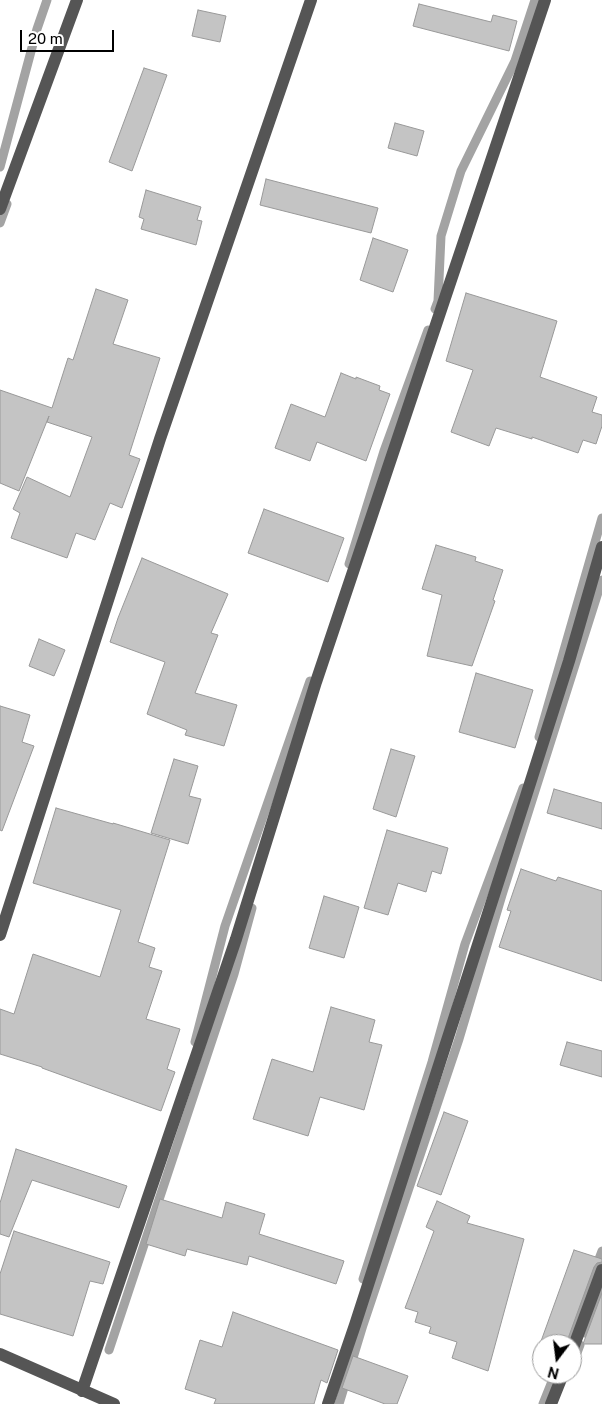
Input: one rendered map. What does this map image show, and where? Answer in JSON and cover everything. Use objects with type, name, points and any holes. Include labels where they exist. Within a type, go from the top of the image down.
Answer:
[{"type":"street","points":[[0,209],[77,0]]},
{"type":"street","points":[[0,935],[160,439],[312,0]]},
{"type":"street","points":[[82,1391],[236,939],[316,682],[545,0]]},
{"type":"street","points":[[328,1404],[520,815],[569,661],[602,547]]},
{"type":"street","points":[[578,1334],[602,1270]]},
{"type":"street","points":[[0,1354],[114,1404]]},
{"type":"street","points":[[551,1404],[559,1384]]},
{"type":"building","points":[[419,4],[491,22],[493,15],[517,21],[509,51],[413,26]]},
{"type":"building","points":[[198,10],[226,16],[220,42],[192,36]]},
{"type":"building","points":[[144,68],[167,75],[132,171],[109,162]]},
{"type":"building","points":[[395,123],[424,131],[417,156],[388,148]]},
{"type":"building","points":[[266,179],[378,208],[371,233],[260,205]]},
{"type":"building","points":[[146,190],[201,207],[197,220],[202,221],[196,245],[141,229],[144,219],[139,217]]},
{"type":"building","points":[[373,238],[408,250],[393,292],[360,280]]},
{"type":"building","points":[[96,289],[128,300],[113,344],[160,358],[129,455],[140,459],[122,508],[110,503],[95,540],[76,533],[67,558],[11,538],[20,513],[13,509],[27,477],[70,497],[92,437],[47,422],[49,416],[19,491],[0,483],[0,390],[52,408],[68,358],[73,360]]},
{"type":"building","points":[[466,293],[557,321],[540,377],[597,397],[592,412],[602,415],[602,426],[596,444],[583,440],[578,453],[532,437],[532,439],[496,428],[489,446],[451,432],[473,370],[446,361]]},
{"type":"building","points":[[341,373],[380,386],[379,390],[390,394],[366,461],[317,442],[310,461],[275,448],[291,404],[325,417]]},
{"type":"building","points":[[264,509],[344,538],[328,582],[248,553]]},
{"type":"building","points":[[436,545],[476,557],[475,561],[503,570],[493,600],[495,601],[472,666],[427,656],[442,595],[422,589]]},
{"type":"building","points":[[142,558],[228,594],[211,633],[218,635],[195,693],[237,705],[224,746],[185,735],[187,730],[147,714],[165,662],[110,642]]},
{"type":"building","points":[[39,639],[65,650],[54,676],[29,666]]},
{"type":"building","points":[[476,673],[533,690],[515,748],[459,732]]},
{"type":"building","points":[[0,706],[30,715],[22,742],[34,746],[2,831],[0,830]]},
{"type":"building","points":[[391,749],[415,756],[396,817],[373,809]]},
{"type":"building","points":[[174,759],[198,766],[189,796],[201,799],[188,844],[151,833]]},
{"type":"building","points":[[554,789],[602,803],[602,829],[547,813]]},
{"type":"building","points":[[56,808],[170,840],[138,942],[155,948],[149,967],[162,971],[146,1019],[180,1029],[167,1069],[175,1072],[161,1111],[42,1067],[0,1054],[0,1009],[14,1014],[33,954],[100,977],[121,910],[33,883]]},
{"type":"building","points":[[387,830],[448,848],[441,874],[432,871],[426,892],[398,883],[388,915],[364,908]]},
{"type":"building","points":[[521,869],[556,881],[558,877],[602,891],[602,981],[499,947],[511,911],[507,910]]},
{"type":"building","points":[[324,896],[359,907],[344,958],[309,948]]},
{"type":"building","points":[[331,1007],[375,1020],[369,1042],[382,1045],[364,1110],[320,1097],[308,1136],[253,1119],[272,1059],[313,1072]]},
{"type":"building","points":[[567,1042],[602,1051],[602,1077],[560,1065]]},
{"type":"building","points":[[444,1112],[468,1121],[441,1195],[417,1186]]},
{"type":"building","points":[[16,1149],[127,1186],[119,1208],[32,1180],[9,1237],[0,1234],[0,1203]]},
{"type":"building","points":[[160,1199],[222,1218],[226,1202],[265,1214],[259,1234],[344,1261],[336,1284],[249,1256],[247,1265],[187,1249],[185,1256],[146,1244]]},
{"type":"building","points":[[437,1201],[470,1216],[467,1223],[524,1239],[488,1371],[452,1358],[457,1342],[429,1333],[431,1327],[415,1322],[418,1312],[405,1308],[434,1231],[426,1227]]},
{"type":"building","points":[[14,1231],[110,1262],[103,1284],[90,1281],[73,1336],[0,1314],[0,1274]]},
{"type":"building","points":[[574,1250],[602,1259],[602,1262],[597,1263],[594,1267],[570,1334],[544,1334]]},
{"type":"building","points":[[602,1293],[602,1344],[583,1344]]},
{"type":"building","points":[[233,1312],[338,1350],[327,1383],[321,1380],[314,1404],[214,1404],[216,1399],[185,1389],[200,1340],[222,1347]]},
{"type":"building","points":[[353,1356],[408,1376],[397,1404],[385,1404],[342,1388]]},
{"type":"waterway","points":[[0,167],[37,29],[47,0]]},
{"type":"waterway","points":[[435,309],[438,301],[441,236],[461,171],[515,61],[535,0]]},
{"type":"waterway","points":[[0,223],[7,204]]},
{"type":"waterway","points":[[349,564],[384,451],[428,330]]},
{"type":"waterway","points":[[539,737],[602,518]]},
{"type":"waterway","points":[[339,1404],[363,1325],[459,1039],[502,895],[602,580]]},
{"type":"waterway","points":[[195,1042],[225,926],[310,681]]},
{"type":"waterway","points":[[363,1279],[432,1062],[465,944],[523,788]]},
{"type":"waterway","points":[[109,1350],[234,974],[252,908]]},
{"type":"waterway","points":[[571,1334],[602,1251]]},
{"type":"waterway","points":[[585,1333],[602,1289]]},
{"type":"waterway","points":[[543,1404],[551,1384]]}]
